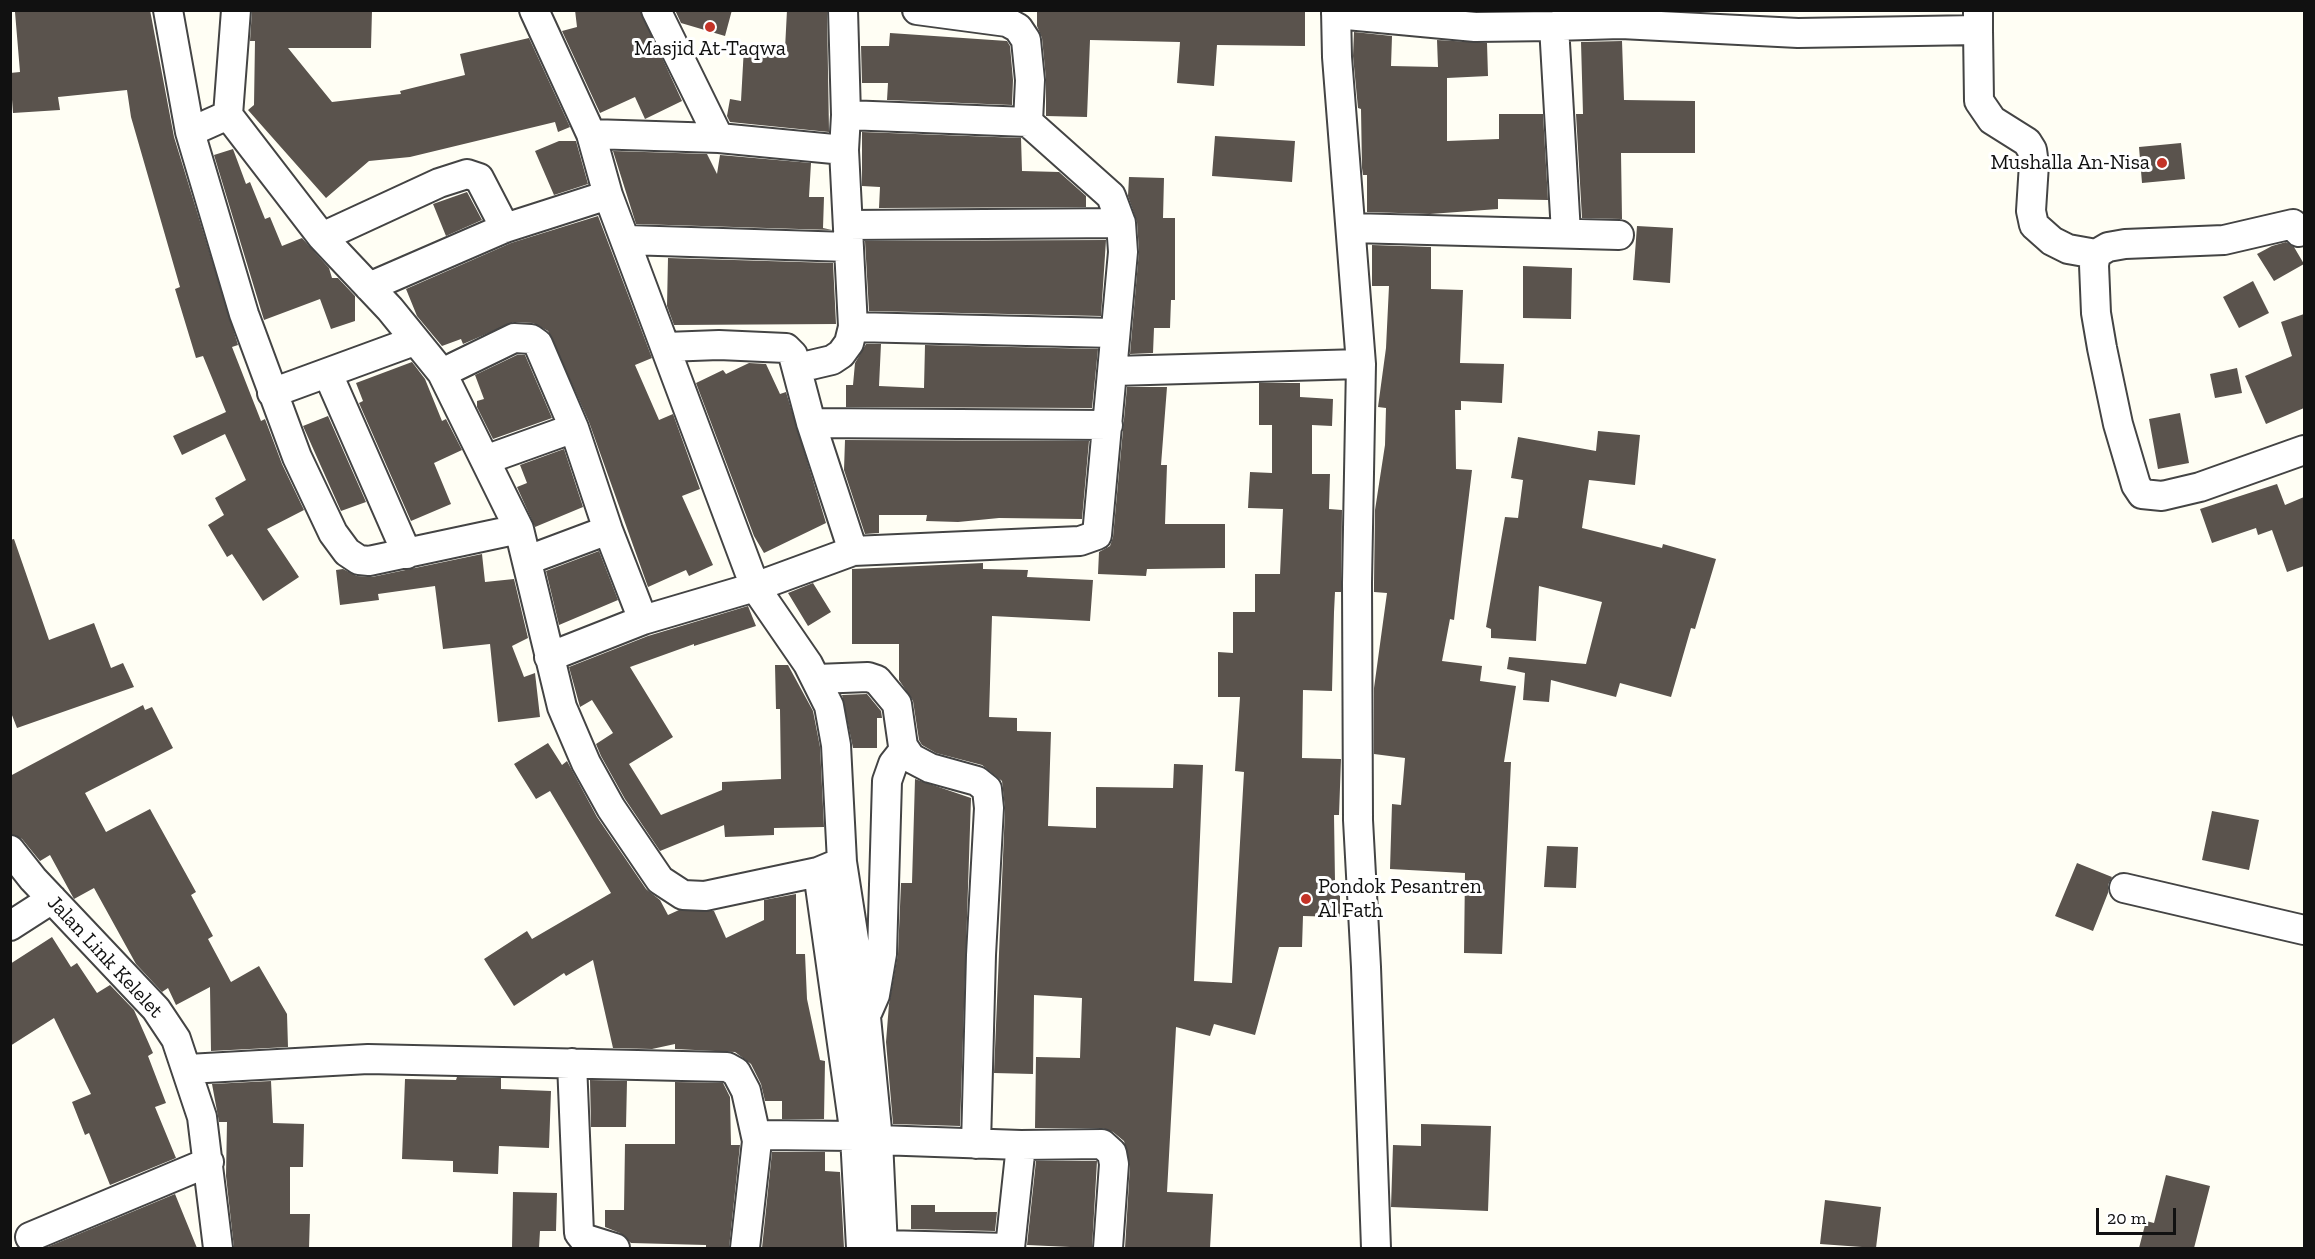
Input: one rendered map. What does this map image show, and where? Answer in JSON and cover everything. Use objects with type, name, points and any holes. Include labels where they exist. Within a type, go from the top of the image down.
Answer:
[{"type":"street","points":[[168,10],[190,132],[244,314],[301,467],[333,534],[342,547],[354,557],[364,561],[407,554],[519,529]]},
{"type":"street","points":[[236,10],[228,115],[322,237],[369,287],[441,373],[519,529],[562,707],[586,763],[611,808],[664,885],[683,895],[705,896],[830,867]]},
{"type":"street","points":[[534,10],[591,134],[608,195],[627,240],[755,587],[817,679],[833,721],[830,867],[867,1138],[875,1247],[1010,1248],[1021,1145]]},
{"type":"street","points":[[656,10],[719,138]]},
{"type":"street","points":[[798,368],[832,360],[841,354],[849,343],[853,327],[844,150],[846,115],[843,10]]},
{"type":"street","points":[[917,10],[1007,22],[1018,28],[1026,40],[1029,81],[1028,122]]},
{"type":"street","points":[[1376,1248],[1366,967],[1358,820],[1357,583],[1361,364],[1337,57],[1336,12],[1475,27],[1554,26],[1621,17],[1798,33],[1978,20],[1979,101],[1992,120],[2027,142],[2032,150],[2034,164],[2031,211],[2034,225],[2052,241],[2068,249],[2096,254],[2108,247],[2125,244],[2224,240],[2293,224],[2299,232],[2304,230]]},
{"type":"street","points":[[1554,26],[1566,233]]},
{"type":"street","points":[[190,132],[228,115]]},
{"type":"street","points":[[549,657],[643,620],[755,587],[853,551],[1093,538],[1098,533],[1114,371],[1114,333],[1122,266],[1121,223],[1118,208],[1104,187],[1028,122],[846,115]]},
{"type":"street","points":[[591,134],[719,138],[844,150]]},
{"type":"street","points":[[322,237],[439,183],[467,174],[479,178],[505,228]]},
{"type":"street","points":[[369,287],[505,228],[608,195]]},
{"type":"street","points":[[627,240],[848,236],[1121,223]]},
{"type":"street","points":[[1351,228],[1619,235]]},
{"type":"street","points":[[2096,254],[2096,313],[2102,348],[2118,424],[2136,485],[2142,494],[2162,496],[2200,487],[2304,450]]},
{"type":"street","points":[[853,327],[1114,333]]},
{"type":"street","points":[[441,373],[514,338],[531,339],[542,348],[574,428],[608,530],[643,620]]},
{"type":"street","points":[[272,393],[414,341]]},
{"type":"street","points":[[666,347],[719,345],[786,348],[793,356],[798,368],[812,423],[853,551]]},
{"type":"street","points":[[1114,371],[1361,364]]},
{"type":"street","points":[[328,374],[407,554]]},
{"type":"street","points":[[812,423],[1108,425]]},
{"type":"street","points":[[486,460],[574,428]]},
{"type":"street","points":[[528,560],[608,530]]},
{"type":"street","points":[[817,679],[868,677],[877,680],[897,704],[904,750],[910,758],[930,768],[981,782],[988,794],[976,1144]]},
{"type":"street","points":[[866,1017],[875,995],[882,954],[886,781],[893,764],[904,750]]},
{"type":"street","name":"Jalan Link Kelelet","points":[[10,850],[52,899],[156,1009],[176,1039],[188,1069],[202,1117],[218,1248]]},
{"type":"street","points":[[830,867],[866,1017],[867,1138]]},
{"type":"street","points":[[2124,888],[2304,930]]},
{"type":"street","points":[[10,926],[52,899]]},
{"type":"street","points":[[188,1069],[368,1059],[732,1068],[739,1076],[746,1091],[757,1141],[745,1248]]},
{"type":"street","points":[[572,1063],[579,1233],[582,1238],[615,1248]]},
{"type":"street","points":[[757,1141],[764,1136],[1021,1145],[1097,1143],[1109,1150],[1114,1164],[1108,1248]]},
{"type":"street","points":[[30,1237],[209,1162]]},
{"type":"building","points":[[150,10],[174,137],[238,345],[232,347],[261,421],[265,419],[282,464],[304,510],[267,529],[299,577],[263,601],[232,554],[227,557],[208,525],[224,515],[215,498],[246,480],[225,434],[182,455],[173,436],[226,412],[203,356],[196,358],[175,289],[180,287],[131,117],[127,90],[58,97],[60,110],[13,113],[10,73],[20,72],[15,12]]},
{"type":"building","points":[[252,10],[372,10],[371,48],[288,48],[332,102],[401,94],[400,91],[465,75],[460,54],[529,38],[570,127],[558,132],[555,122],[410,157],[369,161],[326,198],[248,110],[254,105],[255,41],[250,41]]},
{"type":"building","points":[[575,10],[640,10],[682,101],[645,119],[635,97],[600,113],[562,31],[577,27]]},
{"type":"building","name":"Masjid At-Taqwa","points":[[675,10],[732,10],[725,36],[681,23]]},
{"type":"building","points":[[787,10],[827,10],[829,132],[730,122],[727,116],[730,99],[741,101],[744,47],[785,49]]},
{"type":"building","points":[[1037,10],[1305,10],[1305,46],[1217,45],[1214,86],[1177,83],[1180,42],[1090,40],[1087,117],[1046,116],[1046,79],[1042,38],[1037,26]]},
{"type":"building","points":[[1354,32],[1392,36],[1391,66],[1438,67],[1437,40],[1487,43],[1488,76],[1447,78],[1447,141],[1499,139],[1499,114],[1543,114],[1548,200],[1498,199],[1498,209],[1430,214],[1367,212],[1367,175],[1363,175],[1362,168],[1361,109],[1358,108],[1353,56]]},
{"type":"building","points":[[890,33],[1007,41],[1010,46],[1013,80],[1012,105],[887,100],[888,83],[862,83],[861,46],[889,46]]},
{"type":"building","points":[[1622,41],[1624,100],[1695,101],[1695,153],[1621,153],[1622,219],[1582,218],[1576,114],[1583,114],[1581,42]]},
{"type":"building","points":[[862,132],[1021,138],[1022,171],[1059,172],[1086,196],[1086,207],[879,208],[880,187],[862,186]]},
{"type":"building","points":[[1215,136],[1295,141],[1292,182],[1212,176]]},
{"type":"building","points":[[559,141],[576,141],[588,184],[554,195],[535,151]]},
{"type":"building","name":"Mushalla An-Nisa","points":[[2181,143],[2185,179],[2142,183],[2139,147]]},
{"type":"building","points":[[233,149],[246,184],[250,182],[265,219],[270,217],[282,246],[302,238],[329,268],[332,278],[338,278],[355,296],[355,321],[331,329],[320,299],[264,320],[214,155]]},
{"type":"building","points":[[613,151],[707,154],[717,174],[720,155],[811,163],[809,197],[824,197],[823,228],[832,230],[636,224]]},
{"type":"building","points":[[1129,177],[1164,178],[1163,218],[1175,218],[1175,300],[1171,300],[1170,328],[1154,328],[1153,353],[1130,354],[1139,251],[1137,222],[1128,196]]},
{"type":"building","points":[[467,192],[482,220],[446,236],[433,204]]},
{"type":"building","points":[[598,216],[652,358],[635,365],[659,420],[673,414],[700,489],[682,496],[713,565],[689,576],[686,570],[648,587],[589,422],[548,331],[533,323],[514,322],[463,344],[461,339],[442,346],[417,316],[406,289],[511,243]]},
{"type":"building","points":[[1637,226],[1673,228],[1670,283],[1633,280]]},
{"type":"building","points":[[1106,240],[1101,316],[869,311],[865,241]]},
{"type":"building","points":[[2286,242],[2294,247],[2304,264],[2274,281],[2257,254]]},
{"type":"building","points":[[1372,245],[1431,247],[1431,289],[1463,290],[1460,363],[1504,364],[1502,403],[1461,401],[1461,410],[1455,410],[1456,469],[1472,470],[1454,620],[1450,619],[1442,661],[1482,666],[1480,681],[1516,686],[1504,762],[1511,762],[1502,954],[1464,953],[1465,873],[1390,869],[1392,804],[1401,805],[1405,758],[1374,754],[1374,688],[1387,593],[1374,592],[1374,583],[1375,510],[1385,445],[1386,408],[1378,407],[1386,348],[1389,286],[1372,286]]},
{"type":"building","points":[[668,258],[833,263],[836,324],[674,325],[667,306]]},
{"type":"building","points":[[1523,266],[1572,268],[1571,319],[1523,318]]},
{"type":"building","points":[[2253,281],[2269,313],[2239,328],[2223,297]]},
{"type":"building","points":[[2304,314],[2304,408],[2266,424],[2245,376],[2292,356],[2281,322]]},
{"type":"building","points":[[866,344],[881,344],[879,386],[924,388],[925,345],[1098,349],[1092,408],[846,407],[846,385],[853,385],[855,363]]},
{"type":"building","points":[[517,355],[525,355],[552,418],[493,439],[477,407],[477,401],[484,399],[475,375]]},
{"type":"building","points":[[412,362],[425,379],[442,421],[446,419],[462,450],[434,463],[451,504],[411,521],[359,403],[363,401],[356,383]]},
{"type":"building","points":[[749,363],[766,364],[780,394],[786,392],[826,523],[764,553],[754,536],[696,383],[723,370],[726,374]]},
{"type":"building","points":[[2237,368],[2242,393],[2215,398],[2210,374]]},
{"type":"building","points":[[1259,383],[1300,383],[1300,397],[1333,399],[1332,426],[1312,425],[1312,474],[1330,474],[1329,509],[1342,510],[1341,592],[1335,592],[1332,691],[1303,690],[1302,758],[1341,759],[1339,815],[1334,815],[1335,882],[1340,882],[1340,917],[1303,916],[1302,947],[1279,947],[1255,1035],[1214,1024],[1210,1036],[1176,1027],[1167,1192],[1213,1194],[1210,1248],[1125,1248],[1130,1165],[1124,1141],[1113,1132],[1102,1128],[1035,1128],[1036,1057],[1080,1058],[1082,998],[1034,995],[1033,1074],[994,1073],[1005,809],[1002,781],[982,765],[936,753],[922,745],[919,740],[913,701],[899,680],[899,644],[852,644],[852,569],[983,563],[983,569],[1028,570],[1027,577],[1093,580],[1090,621],[992,616],[989,717],[1017,718],[1017,731],[1051,732],[1048,826],[1096,828],[1096,787],[1173,788],[1174,764],[1203,765],[1194,981],[1232,983],[1244,772],[1235,771],[1240,697],[1218,697],[1218,652],[1233,653],[1233,612],[1255,612],[1255,574],[1280,574],[1283,509],[1248,508],[1250,472],[1272,473],[1272,425],[1259,425]]},
{"type":"building","points":[[1127,387],[1167,387],[1161,465],[1167,465],[1165,524],[1225,524],[1225,568],[1147,569],[1146,576],[1098,574],[1099,552],[1110,546],[1113,537]]},
{"type":"building","points":[[2180,413],[2189,463],[2158,469],[2149,419]]},
{"type":"building","points":[[328,416],[366,502],[341,511],[303,426]]},
{"type":"building","points":[[1598,431],[1640,435],[1635,485],[1589,480],[1582,528],[1662,548],[1663,544],[1716,559],[1695,629],[1691,628],[1671,697],[1620,683],[1616,697],[1551,680],[1549,702],[1523,700],[1525,673],[1507,669],[1509,657],[1586,664],[1602,602],[1539,586],[1536,641],[1491,638],[1491,629],[1486,627],[1505,517],[1518,518],[1523,480],[1511,478],[1518,437],[1596,451]]},
{"type":"building","points":[[845,440],[1089,441],[1082,519],[999,518],[958,522],[926,521],[927,515],[879,515],[879,533],[865,534],[844,470]]},
{"type":"building","points":[[564,449],[583,507],[535,527],[517,487],[527,483],[520,465]]},
{"type":"building","points":[[2277,484],[2285,505],[2304,497],[2304,566],[2287,572],[2272,530],[2258,535],[2256,528],[2212,543],[2200,509]]},
{"type":"building","points":[[14,539],[49,640],[94,623],[111,668],[123,663],[134,687],[17,728],[10,710],[10,540]]},
{"type":"building","points":[[599,551],[618,600],[559,625],[546,571]]},
{"type":"building","points":[[482,554],[485,582],[514,579],[528,638],[512,646],[524,677],[535,673],[540,717],[498,722],[490,644],[443,649],[435,586],[378,594],[379,600],[340,605],[336,570],[343,569],[357,576],[372,577]]},
{"type":"building","points":[[813,583],[831,612],[808,626],[788,593]]},
{"type":"building","points":[[748,606],[756,626],[694,646],[694,644],[630,667],[673,737],[629,764],[661,815],[722,790],[722,782],[781,779],[780,709],[776,709],[775,665],[788,665],[813,711],[820,747],[824,827],[774,828],[774,835],[725,837],[724,825],[660,851],[625,799],[601,756],[596,744],[613,733],[592,700],[580,707],[569,667],[648,636]]},
{"type":"building","points":[[867,694],[881,711],[882,718],[877,718],[877,748],[853,748],[842,695]]},
{"type":"building","points":[[143,705],[145,710],[152,707],[173,748],[85,793],[106,832],[150,809],[196,892],[191,895],[213,936],[208,939],[231,982],[259,966],[287,1014],[288,1047],[211,1051],[210,987],[176,1005],[168,988],[162,992],[136,964],[94,888],[74,899],[50,855],[40,861],[22,839],[10,834],[10,776]]},
{"type":"building","points":[[548,743],[562,765],[567,761],[597,817],[646,889],[660,900],[668,915],[679,910],[714,911],[726,938],[764,920],[764,900],[796,894],[796,954],[805,954],[807,999],[820,1060],[825,1061],[824,1119],[782,1119],[782,1101],[765,1101],[761,1084],[751,1064],[735,1052],[675,1049],[675,1044],[652,1049],[613,1048],[593,960],[566,976],[564,973],[514,1006],[484,959],[527,931],[532,939],[611,893],[550,791],[536,799],[514,764]]},
{"type":"building","points":[[915,779],[971,798],[960,1126],[893,1124],[886,1042],[889,1004],[898,954],[901,883],[912,883]]},
{"type":"building","points":[[2212,811],[2259,820],[2249,870],[2202,860]]},
{"type":"building","points":[[1547,846],[1578,847],[1576,888],[1544,887]]},
{"type":"building","points":[[2077,863],[2112,877],[2093,931],[2055,916]]},
{"type":"building","points":[[52,937],[71,967],[77,963],[97,993],[110,985],[134,1010],[153,1053],[148,1056],[166,1103],[155,1107],[176,1158],[110,1185],[89,1133],[85,1135],[72,1102],[91,1094],[54,1018],[10,1046],[10,964]]},
{"type":"building","points":[[457,1077],[501,1078],[501,1089],[551,1091],[549,1148],[499,1146],[498,1174],[453,1172],[453,1161],[402,1159],[405,1079],[456,1080]]},
{"type":"building","points":[[590,1080],[627,1081],[626,1127],[591,1127]]},
{"type":"building","points":[[271,1081],[273,1123],[304,1124],[303,1167],[290,1167],[290,1214],[310,1214],[309,1248],[234,1248],[226,1176],[227,1122],[219,1122],[212,1084]]},
{"type":"building","points":[[675,1082],[723,1083],[730,1097],[731,1145],[740,1145],[729,1248],[706,1248],[706,1245],[631,1243],[620,1233],[605,1227],[605,1210],[624,1210],[625,1144],[675,1144]]},
{"type":"building","points":[[1421,1124],[1491,1126],[1488,1211],[1391,1207],[1393,1145],[1421,1146]]},
{"type":"building","points":[[772,1152],[825,1152],[825,1171],[840,1172],[844,1248],[762,1248]]},
{"type":"building","points":[[1036,1161],[1097,1161],[1092,1248],[1027,1245]]},
{"type":"building","points":[[2166,1175],[2210,1186],[2194,1248],[2139,1248],[2146,1221],[2154,1223]]},
{"type":"building","points":[[513,1192],[557,1193],[556,1231],[540,1231],[539,1248],[512,1248]]},
{"type":"building","points":[[175,1194],[197,1248],[45,1248]]},
{"type":"building","points":[[1825,1200],[1881,1207],[1876,1248],[1820,1244]]},
{"type":"building","points":[[911,1205],[935,1205],[935,1212],[997,1212],[995,1231],[911,1229]]},
{"type":"place","name":"Masjid At-Taqwa","points":[[710,27]]},
{"type":"place","name":"Mushalla An-Nisa","points":[[2162,163]]},
{"type":"place","name":"Pondok Pesantren Al Fath","points":[[1306,899]]}]
